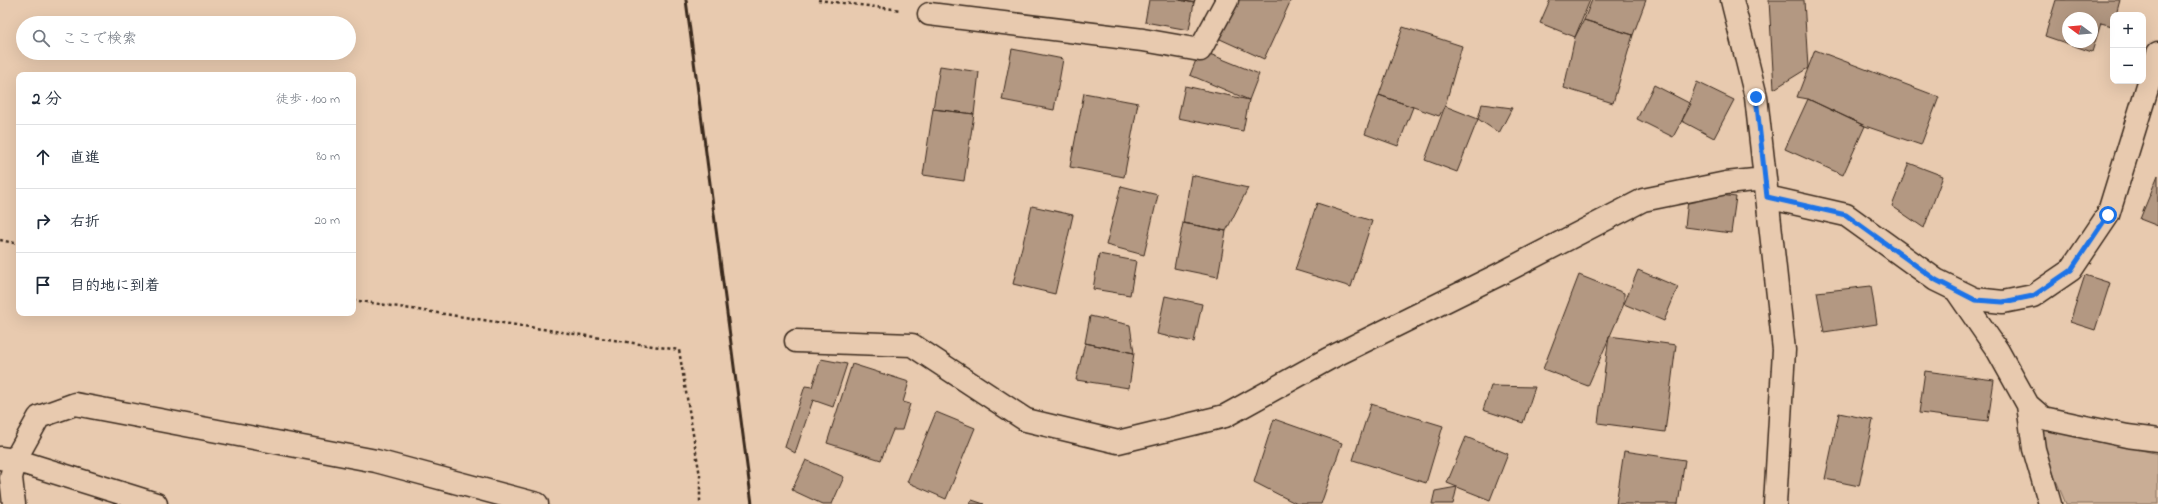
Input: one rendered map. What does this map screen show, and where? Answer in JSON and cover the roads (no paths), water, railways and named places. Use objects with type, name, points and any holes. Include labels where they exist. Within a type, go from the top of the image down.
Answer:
[{"type":"street","points":[[929,14],[1142,40],[1200,50],[1227,0]]},
{"type":"street","points":[[1732,0],[1756,97],[1784,350],[1775,504]]},
{"type":"street","points":[[796,341],[912,345],[1026,420],[1118,442],[1225,416],[1328,359],[1498,275],[1643,200],[1726,183],[1766,188],[1846,215],[1936,280],[1975,300],[2003,302],[2033,296],[2071,270],[2108,215],[2158,53]]},
{"type":"street","points":[[1956,290],[1998,352],[2028,406],[2034,449],[2050,504]]},
{"type":"street","points":[[14,504],[11,478],[16,461],[40,417],[75,404],[376,461],[537,504]]},
{"type":"street","points":[[2028,406],[2043,418],[2127,436],[2158,440]]},
{"type":"street","points":[[16,461],[156,504]]},
{"type":"railway","points":[[686,0],[752,504]]}]
